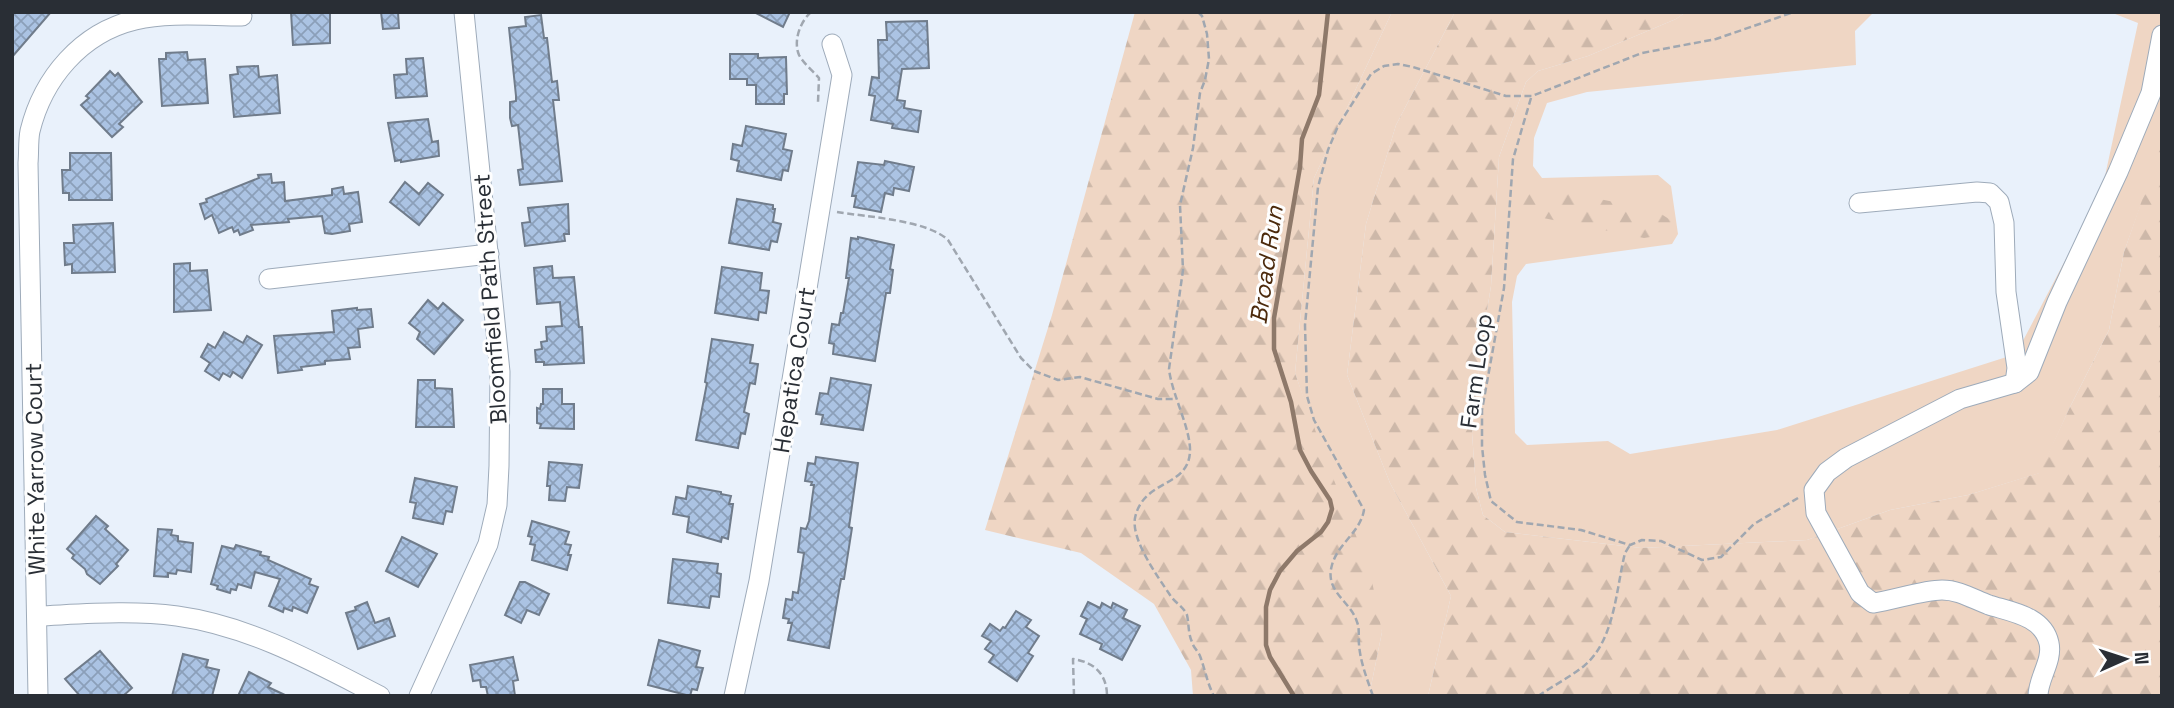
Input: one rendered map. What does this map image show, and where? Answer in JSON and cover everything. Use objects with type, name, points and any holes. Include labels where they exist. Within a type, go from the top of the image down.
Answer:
[{"type":"street","name":"Bloomfield Path Street","points":[[419,696],[488,544],[497,505],[500,372],[464,12]]},
{"type":"street","name":"White Yarrow Court","points":[[38,696],[28,163],[30,133],[50,82],[65,62],[107,29],[136,20],[168,16],[242,16]]},
{"type":"street","points":[[2039,696],[2042,675],[2050,654],[2049,640],[2038,623],[2020,613],[1961,593],[1941,590],[1873,603],[1860,593],[1815,513],[1814,490],[1827,472],[1846,458],[1897,430],[1961,399],[2015,383],[2029,372],[2057,302],[2142,116],[2151,93],[2162,35]]},
{"type":"street","name":"Hepatica Court","points":[[734,696],[759,581],[842,75],[832,44]]},
{"type":"street","points":[[1859,203],[1977,192],[1990,193],[1999,202],[2004,223],[2006,292],[2017,368],[2015,383]]},
{"type":"street","points":[[269,279],[489,254]]},
{"type":"street","points":[[38,616],[113,613],[178,616],[250,634],[380,696]]},
{"type":"path","points":[[811,12],[799,29],[797,47],[799,55],[819,78],[818,104]]},
{"type":"path","points":[[1198,12],[1205,25],[1209,59],[1200,93],[1193,148],[1180,205],[1183,270],[1169,369],[1190,448],[1189,460],[1182,474],[1150,492],[1141,502],[1135,520],[1135,531],[1140,546],[1171,597],[1181,605],[1186,615],[1192,643],[1200,655],[1214,696]]},
{"type":"path","points":[[1373,696],[1361,657],[1357,620],[1331,584],[1331,567],[1339,550],[1363,520],[1364,510],[1314,420],[1307,396],[1307,298],[1318,187],[1338,126],[1371,74],[1384,66],[1398,64],[1413,67],[1506,96],[1532,96],[1642,53],[1716,39],[1794,12]]},
{"type":"path","name":"Farm Loop","points":[[1532,96],[1513,159],[1504,288],[1482,410],[1485,475],[1491,501],[1517,522],[1532,526],[1581,530],[1630,545],[1642,540],[1661,541],[1702,560],[1713,560],[1721,556],[1754,524],[1814,490]]},
{"type":"path","points":[[820,209],[924,227],[940,233],[948,240],[1021,358],[1034,371],[1058,380],[1080,377],[1158,399],[1175,399]]},
{"type":"path","points":[[1538,696],[1587,664],[1606,634],[1613,615],[1625,553],[1630,545]]},
{"type":"path","points":[[1074,695],[1073,659],[1096,667],[1105,679],[1107,696]]},
{"type":"green space","points":[[1135,12],[1392,12],[1314,178],[1295,373],[1370,571],[1382,632],[1369,696],[1193,696],[1191,670],[1154,604],[1081,553],[985,530],[1052,315]]},
{"type":"green space","points":[[1392,12],[1455,12],[1396,125],[1366,224],[1347,375],[1390,483],[1451,596],[1428,696],[1369,696],[1382,632],[1295,373],[1314,178]]},
{"type":"green space","points":[[1455,12],[1686,12],[1676,19],[1588,56],[1538,71],[1526,82],[1499,157],[1491,286],[1472,433],[1476,488],[1483,515],[1505,532],[1641,548],[1807,540],[1890,510],[1968,495],[2039,473],[2109,330],[2124,252],[2162,142],[2162,696],[1428,696],[1451,596],[1390,483],[1347,375],[1366,224],[1396,125]]},
{"type":"green space","points":[[1686,12],[1874,12],[1855,31],[1856,65],[1587,92],[1547,103],[1534,138],[1533,166],[1542,178],[1658,175],[1671,186],[1678,234],[1672,244],[1526,264],[1517,276],[1512,302],[1515,433],[1527,445],[1608,441],[1630,454],[1777,430],[2016,354],[2102,190],[2138,23],[2110,12],[2162,12],[2160,151],[2124,252],[2109,330],[2040,473],[1968,495],[1890,510],[1807,540],[1641,548],[1505,532],[1483,515],[1476,488],[1472,433],[1491,286],[1499,157],[1526,82],[1538,71],[1588,56],[1676,19]]},
{"type":"green space","points":[[1533,186],[1655,210],[1672,221],[1663,235],[1644,238],[1528,215],[1519,200],[1521,191]]},
{"type":"building","points":[[12,12],[51,12],[12,57]]},
{"type":"building","points":[[291,12],[330,12],[330,43],[293,45]]},
{"type":"building","points":[[381,12],[398,12],[399,28],[383,29]]},
{"type":"building","points":[[754,12],[790,12],[783,27]]},
{"type":"building","points":[[541,15],[544,38],[547,38],[552,82],[557,81],[559,100],[553,100],[562,181],[520,185],[518,170],[523,169],[518,125],[512,126],[510,118],[510,102],[516,101],[516,96],[509,28],[526,26],[525,17]]},
{"type":"building","points":[[927,21],[929,68],[902,69],[897,100],[905,101],[904,108],[921,111],[918,132],[892,128],[893,124],[871,120],[875,96],[869,95],[872,77],[879,78],[878,40],[887,40],[886,22]]},
{"type":"building","points":[[187,52],[188,60],[205,59],[208,103],[162,106],[159,59],[166,59],[166,53]]},
{"type":"building","points":[[730,54],[758,54],[758,58],[786,57],[787,94],[784,94],[784,104],[756,104],[756,85],[747,85],[747,79],[730,79]]},
{"type":"building","points":[[423,58],[427,96],[396,98],[394,75],[407,74],[406,59]]},
{"type":"building","points":[[258,66],[259,77],[277,75],[280,113],[234,117],[230,75],[238,74],[237,67]]},
{"type":"building","points":[[110,71],[115,76],[118,73],[142,102],[119,124],[123,127],[112,137],[81,105]]},
{"type":"building","points":[[428,119],[432,142],[438,141],[439,156],[395,161],[388,123]]},
{"type":"building","points":[[746,126],[786,134],[783,149],[792,151],[788,171],[783,170],[781,180],[737,171],[739,161],[731,159],[733,144],[742,146]]},
{"type":"building","points":[[70,153],[111,153],[112,200],[69,200],[69,193],[63,193],[62,170],[70,170]]},
{"type":"building","points":[[885,161],[914,167],[909,191],[894,188],[893,195],[885,193],[881,212],[854,207],[856,196],[852,196],[858,162],[884,165]]},
{"type":"building","points":[[271,174],[272,183],[284,182],[285,201],[332,195],[332,189],[343,187],[344,194],[358,192],[362,222],[349,224],[350,231],[332,234],[325,233],[322,216],[288,219],[289,222],[251,225],[253,230],[240,235],[238,230],[234,232],[232,227],[219,233],[212,215],[205,219],[200,204],[207,202],[206,199],[259,178],[258,175]]},
{"type":"building","points":[[405,182],[419,194],[428,183],[443,195],[419,225],[390,202]]},
{"type":"building","points":[[737,199],[773,205],[773,222],[781,224],[777,242],[771,241],[769,250],[729,243]]},
{"type":"building","points":[[568,204],[569,234],[564,234],[565,241],[525,246],[522,223],[530,222],[528,208]]},
{"type":"building","points":[[113,223],[115,272],[72,273],[72,264],[65,265],[64,243],[74,243],[73,225]]},
{"type":"building","points":[[858,237],[894,245],[890,293],[886,293],[875,361],[833,354],[834,344],[829,343],[832,324],[839,325],[843,313],[849,278],[846,278],[851,238]]},
{"type":"building","points":[[190,263],[190,271],[207,270],[211,310],[174,312],[174,264]]},
{"type":"building","points":[[552,266],[553,278],[574,277],[579,327],[582,327],[584,363],[544,365],[544,362],[536,362],[535,350],[542,349],[541,342],[547,341],[546,327],[562,326],[560,302],[537,304],[534,268]]},
{"type":"building","points":[[722,267],[762,273],[760,290],[769,291],[766,313],[759,312],[758,320],[715,313]]},
{"type":"building","points":[[428,300],[438,309],[443,303],[463,320],[434,354],[417,339],[420,332],[409,323]]},
{"type":"building","points":[[371,309],[373,327],[358,329],[360,347],[348,348],[350,359],[325,361],[325,364],[301,367],[302,370],[278,373],[274,336],[334,332],[332,311]]},
{"type":"building","points":[[224,332],[243,343],[247,336],[262,345],[242,378],[233,372],[230,377],[223,373],[219,380],[205,371],[210,363],[201,357],[208,344],[215,348]]},
{"type":"building","points":[[712,339],[753,345],[750,363],[758,364],[755,384],[750,383],[744,412],[749,414],[745,434],[741,433],[738,448],[696,440]]},
{"type":"building","points":[[831,378],[871,385],[863,430],[821,424],[823,415],[816,414],[820,393],[828,394]]},
{"type":"building","points":[[418,380],[435,380],[435,388],[452,389],[454,427],[416,427]]},
{"type":"building","points":[[543,389],[562,389],[562,404],[574,404],[574,429],[540,428],[541,424],[537,423],[537,408],[540,409],[543,404]]},
{"type":"building","points":[[816,457],[858,463],[849,527],[852,528],[829,648],[788,640],[792,623],[783,618],[786,599],[792,600],[793,592],[798,593],[804,553],[798,552],[801,528],[806,529],[809,521],[814,485],[805,481],[808,463],[815,464]]},
{"type":"building","points":[[549,462],[582,465],[579,488],[567,487],[565,501],[549,500]]},
{"type":"building","points":[[415,478],[457,487],[452,512],[446,511],[443,524],[413,518],[416,503],[410,502]]},
{"type":"building","points":[[688,486],[731,496],[729,504],[733,504],[728,539],[722,537],[721,542],[687,532],[689,517],[673,514],[676,497],[686,499]]},
{"type":"building","points":[[96,516],[108,526],[105,529],[128,550],[116,564],[118,566],[100,584],[87,574],[67,549]]},
{"type":"building","points":[[532,521],[569,532],[565,544],[571,545],[567,570],[532,560],[535,545],[530,544],[532,537],[528,536]]},
{"type":"building","points":[[158,529],[172,530],[171,535],[178,536],[178,541],[193,543],[191,572],[177,570],[176,574],[168,573],[168,577],[154,576]]},
{"type":"building","points":[[402,537],[437,554],[418,587],[386,571]]},
{"type":"building","points":[[236,545],[261,552],[260,555],[269,557],[268,560],[311,579],[309,584],[318,587],[307,613],[293,607],[292,611],[284,608],[283,612],[269,606],[280,579],[255,572],[251,588],[238,584],[236,590],[231,589],[230,593],[211,584],[222,546],[234,549]]},
{"type":"building","points":[[673,559],[718,564],[717,573],[721,574],[719,597],[711,596],[709,608],[668,603]]},
{"type":"building","points":[[520,582],[549,594],[539,615],[527,610],[521,623],[505,615]]},
{"type":"building","points":[[367,602],[375,623],[389,618],[395,636],[358,649],[346,613]]},
{"type":"building","points":[[1088,602],[1100,608],[1102,603],[1111,608],[1113,603],[1127,610],[1123,618],[1140,626],[1122,660],[1100,649],[1102,644],[1080,634],[1087,619],[1081,616]]},
{"type":"building","points":[[1016,611],[1031,620],[1026,627],[1039,636],[1028,653],[1033,656],[1017,681],[989,662],[994,655],[985,649],[991,641],[982,636],[990,624],[1000,631],[1005,628]]},
{"type":"building","points":[[659,640],[700,651],[696,667],[703,668],[697,690],[692,689],[690,696],[648,685]]},
{"type":"building","points":[[100,651],[132,688],[123,696],[80,696],[65,679]]},
{"type":"building","points":[[183,654],[208,660],[206,667],[219,670],[212,696],[172,696]]},
{"type":"building","points":[[513,657],[518,680],[513,681],[515,696],[488,696],[486,687],[481,687],[480,680],[473,681],[470,665]]},
{"type":"building","points":[[249,672],[271,683],[268,687],[287,696],[238,696]]},
{"type":"waterway","name":"Broad Run","points":[[1294,696],[1270,657],[1266,645],[1266,607],[1270,590],[1280,571],[1297,551],[1321,532],[1332,509],[1330,500],[1300,450],[1291,402],[1274,349],[1274,318],[1300,167],[1302,139],[1319,95],[1328,12]]}]
